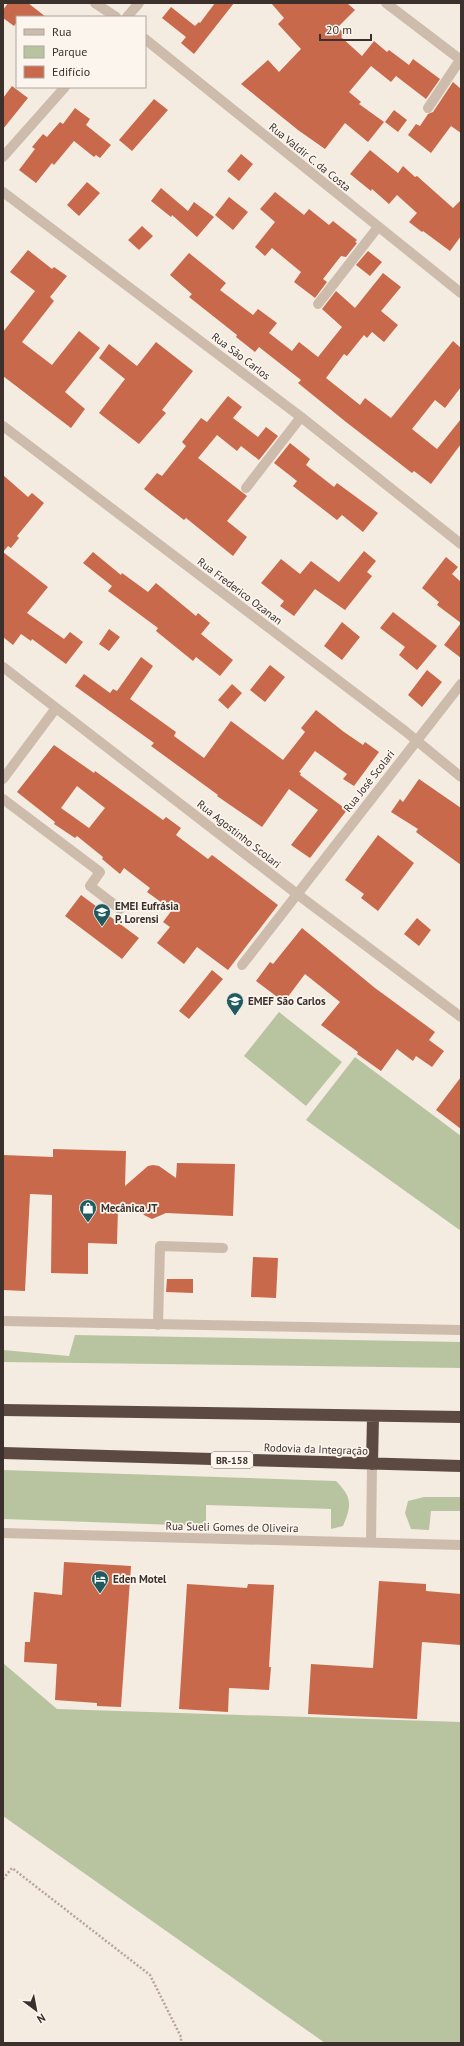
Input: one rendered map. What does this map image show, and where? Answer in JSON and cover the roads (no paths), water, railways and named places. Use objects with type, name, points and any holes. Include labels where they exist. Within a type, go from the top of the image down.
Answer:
[{"type":"highway","points":[[3,1410],[461,1417]]},
{"type":"highway","points":[[372,1464],[373,1416]]},
{"type":"highway","name":"Rodovia da Integração","points":[[3,1453],[461,1466]]},
{"type":"street","points":[[95,3],[114,16]]},
{"type":"street","points":[[128,16],[139,3]]},
{"type":"street","points":[[386,3],[461,60],[428,108]]},
{"type":"street","name":"Rua Valdir C. da Costa","points":[[146,40],[461,292]]},
{"type":"street","points":[[3,157],[64,88]]},
{"type":"street","name":"Rua São Carlos","points":[[3,192],[300,417],[461,544]]},
{"type":"street","points":[[318,304],[378,226]]},
{"type":"street","points":[[246,488],[300,417]]},
{"type":"street","name":"Rua Frederico Ozanan","points":[[3,426],[417,740],[461,777]]},
{"type":"street","name":"Rua Agostinho Scolari","points":[[3,667],[297,894],[461,1017]]},
{"type":"street","name":"Rua José Scolari","points":[[242,965],[461,684]]},
{"type":"street","points":[[3,779],[56,708]]},
{"type":"street","points":[[3,799],[100,872],[90,886],[120,909]]},
{"type":"street","points":[[158,1325],[160,1246],[223,1248]]},
{"type":"street","points":[[3,1321],[461,1330]]},
{"type":"street","points":[[371,1542],[372,1464]]},
{"type":"street","name":"Rua Sueli Gomes de Oliveira","points":[[3,1533],[461,1544]]},
{"type":"place","name":"EMEI Eufrásia P. Lorensi","points":[[102,927]]},
{"type":"place","name":"EMEF São Carlos","points":[[235,1016]]},
{"type":"place","name":"Mecânica JT","points":[[88,1223]]},
{"type":"place","name":"Eden Motel","points":[[100,1594]]}]
